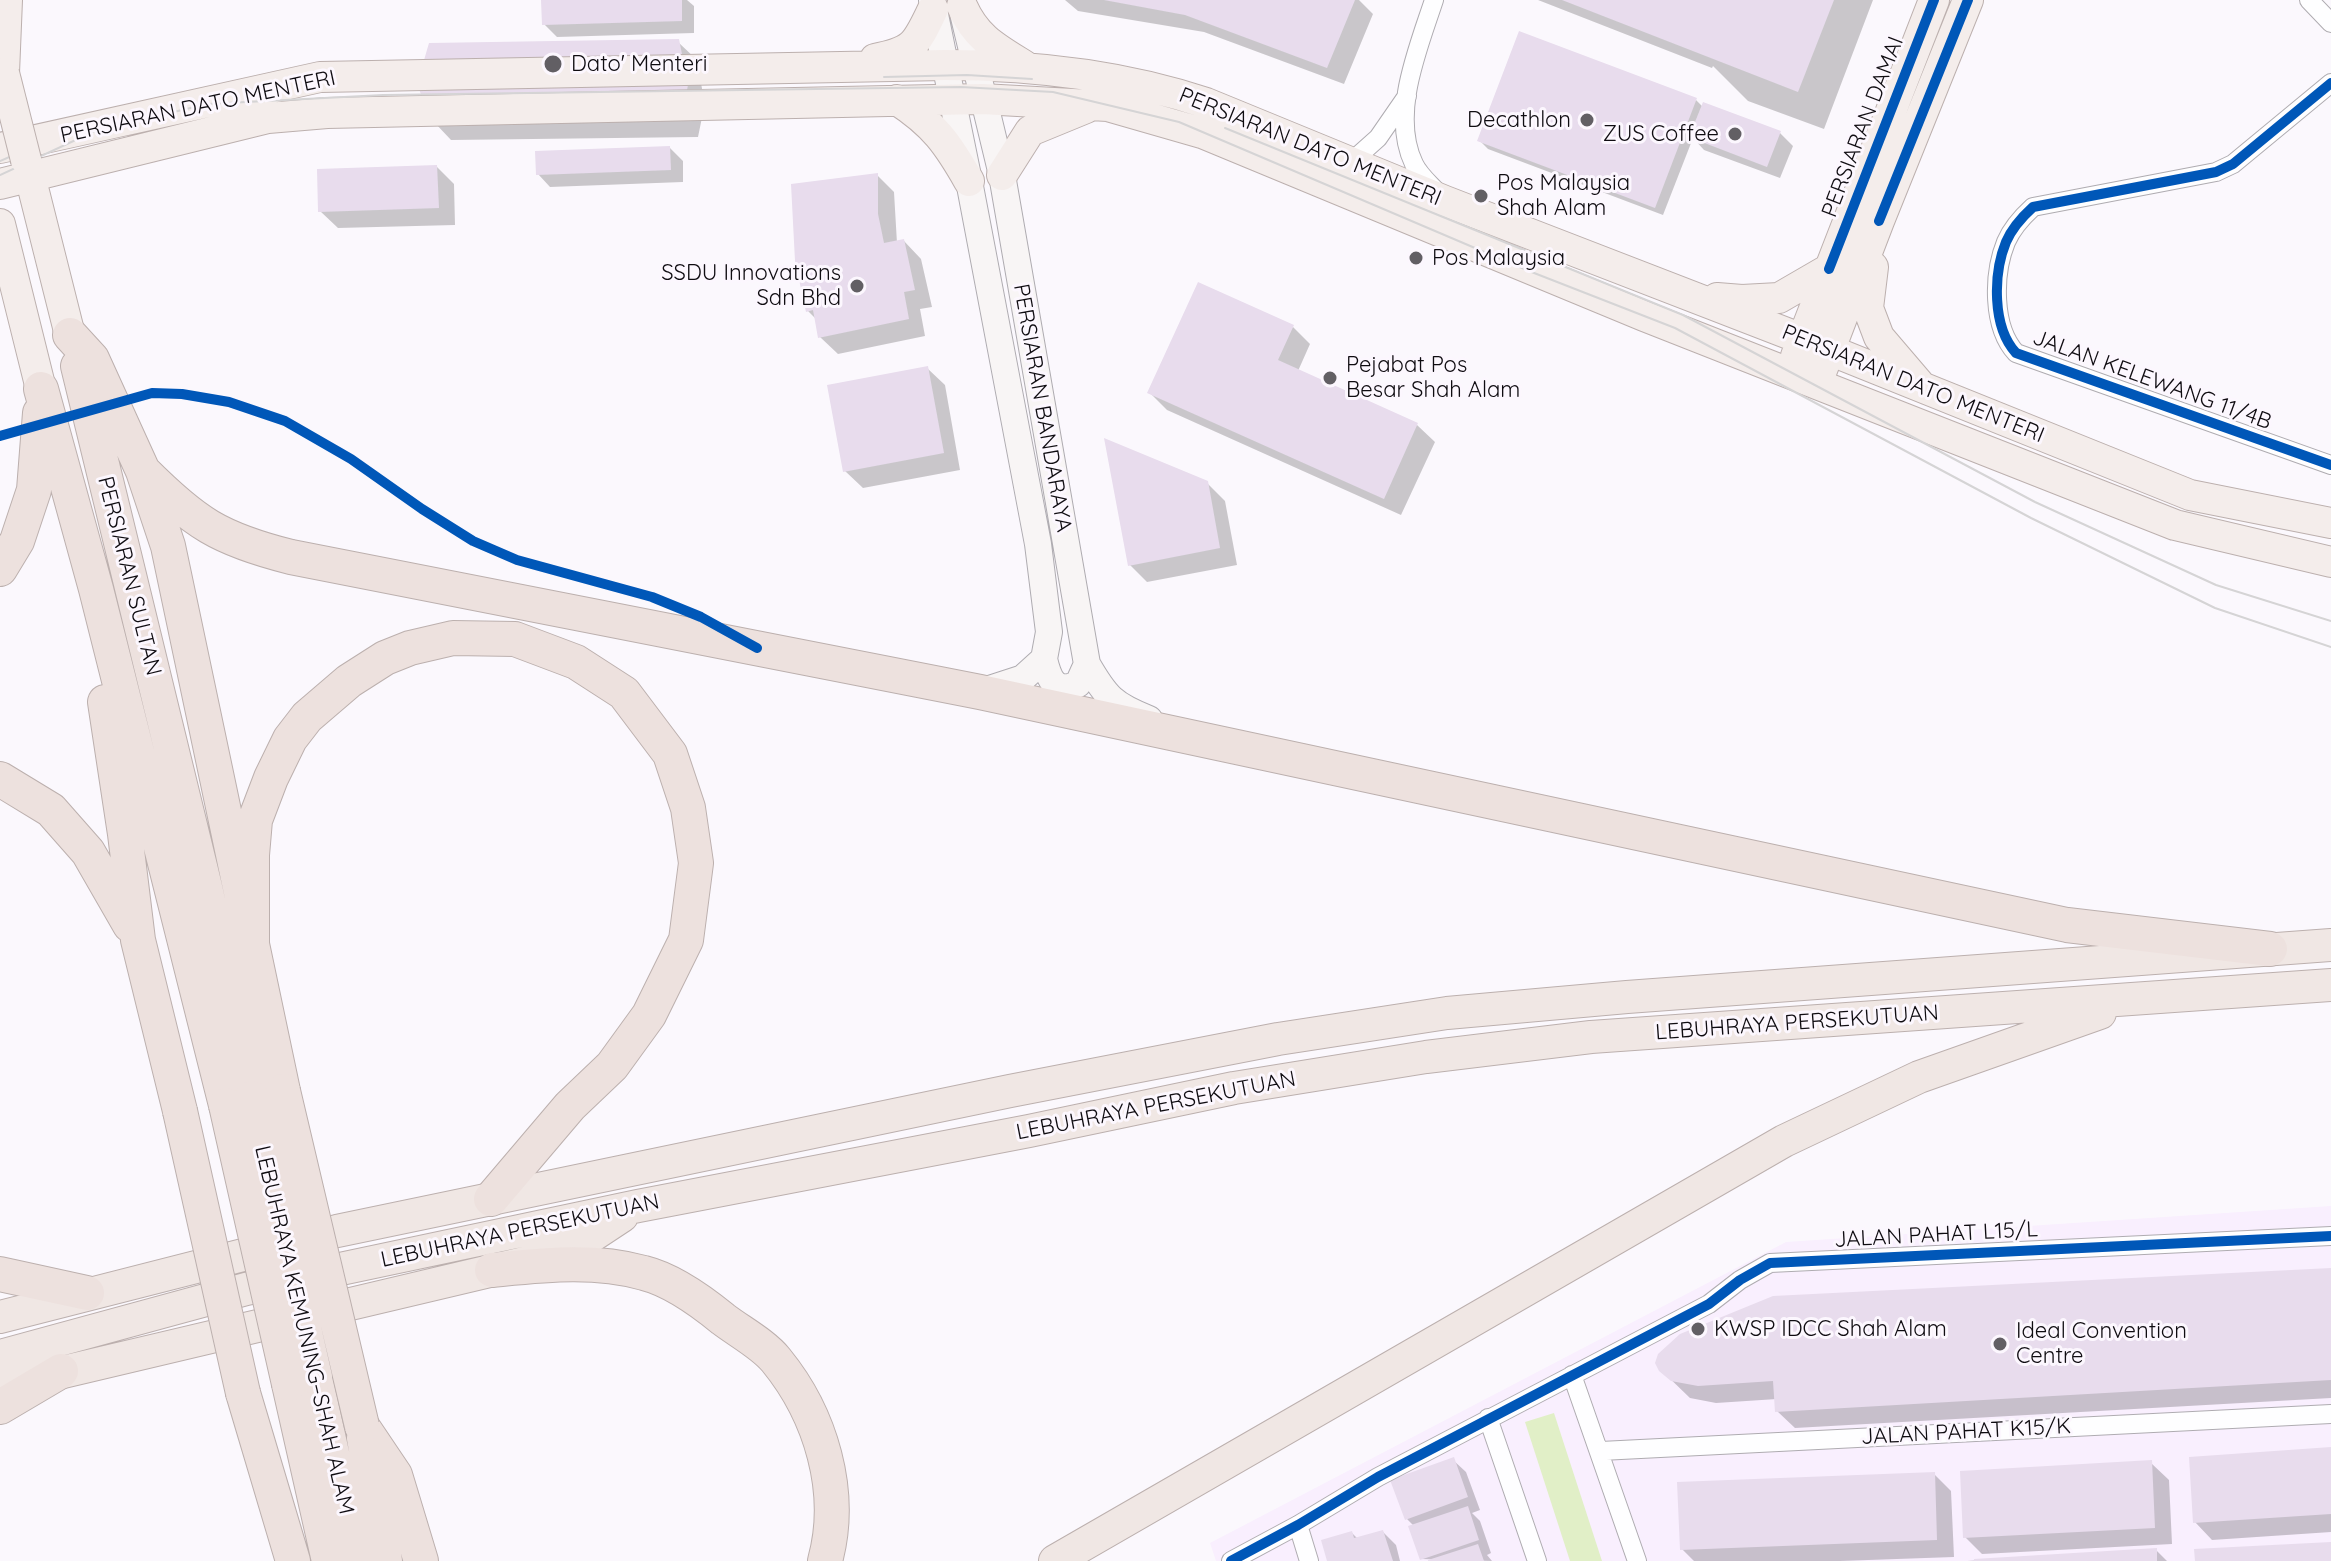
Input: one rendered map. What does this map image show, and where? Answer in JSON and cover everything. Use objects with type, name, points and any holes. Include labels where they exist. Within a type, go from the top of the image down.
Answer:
[{"type":"highway","points":[[70,335],[92,359],[143,471],[168,546],[252,946]]},
{"type":"highway","name":"PERSIARAN SULTAN","points":[[70,335],[253,1098]]},
{"type":"highway","points":[[0,569],[17,541],[34,490],[41,389]]},
{"type":"highway","name":"PERSIARAN SULTAN","points":[[41,389],[96,589],[253,1098]]},
{"type":"highway","points":[[143,471],[177,505],[212,531],[248,547],[980,692],[2067,925],[2270,949]]},
{"type":"highway","points":[[96,589],[100,670],[138,940],[243,1393],[293,1561]]},
{"type":"highway","points":[[385,1561],[362,1426],[253,1098],[252,855],[255,820],[271,778],[290,739],[307,717],[349,681],[385,658],[410,648],[453,638],[515,639],[576,662],[624,693],[670,754],[688,808],[696,863],[686,940],[649,1015],[612,1066],[570,1106],[491,1199]]},
{"type":"highway","points":[[0,779],[51,810],[88,852],[138,940]]},
{"type":"highway","name":"LEBUHRAYA PERSEKUTUAN","points":[[0,1317],[337,1231],[1025,1088],[1278,1039],[1447,1013],[2331,945]]},
{"type":"highway","name":"LEBUHRAYA PERSEKUTUAN","points":[[0,1356],[246,1289],[638,1206],[1234,1088],[1426,1057],[1591,1037],[2331,985]]},
{"type":"highway","points":[[1055,1561],[1784,1141],[1919,1077],[2145,998]]},
{"type":"highway","name":"LEBUHRAYA KEMUNING–SHAH ALAM","points":[[253,1098],[302,1380],[329,1561]]},
{"type":"highway","points":[[0,1387],[566,1253],[638,1206]]},
{"type":"highway","points":[[492,1270],[561,1263],[608,1265],[648,1274],[701,1301],[775,1359],[812,1416],[831,1480],[832,1520],[825,1561]]},
{"type":"highway","points":[[0,1274],[87,1293]]},
{"type":"highway","points":[[0,1407],[61,1371]]},
{"type":"highway","name":"LEBUHRAYA KEMUNING–SHAH ALAM","points":[[302,1380],[356,1561]]},
{"type":"highway","points":[[362,1426],[395,1475],[421,1561]]},
{"type":"highway","points":[[274,1498],[278,1561]]},
{"type":"main road","name":"PERSIARAN SULTAN","points":[[7,0],[2,64],[70,335]]},
{"type":"main road","name":"PERSIARAN DAMAI","points":[[1817,383],[1816,345],[1829,269],[1934,0]]},
{"type":"main road","name":"PERSIARAN DAMAI","points":[[1789,373],[1816,345],[1879,221],[1968,0]]},
{"type":"main road","points":[[826,68],[902,54],[947,4],[983,39],[1028,68]]},
{"type":"main road","name":"PERSIARAN BANDARAYA","points":[[947,4],[945,65],[1038,544],[1049,632],[1044,659]]},
{"type":"main road","name":"PERSIARAN BANDARAYA","points":[[947,4],[975,65],[1002,175],[1087,664],[1103,692],[1124,709],[1216,742]]},
{"type":"main road","name":"PERSIARAN DATO MENTERI","points":[[0,148],[320,77],[975,65],[1028,68],[1166,90],[1206,103],[1445,201],[2190,495],[2331,523]]},
{"type":"main road","name":"PERSIARAN DATO MENTERI","points":[[18,180],[268,118],[327,113],[951,99],[1108,106],[1202,133],[1644,316],[2175,525],[2331,562]]},
{"type":"main road","points":[[897,100],[937,130],[969,181]]},
{"type":"main road","points":[[1002,175],[1030,131],[1095,105]]},
{"type":"main road","points":[[1879,221],[1868,308],[1879,337],[1925,390]]},
{"type":"main road","name":"PERSIARAN SULTAN","points":[[2,233],[41,389]]},
{"type":"main road","points":[[1687,294],[1742,300],[1779,298],[1829,269]]},
{"type":"main road","points":[[980,692],[1023,678],[1044,659],[1049,680],[1055,686],[1062,688],[1078,684],[1087,664]]},
{"type":"street","points":[[1434,0],[1407,96],[1405,137],[1414,167],[1445,201]]},
{"type":"street","points":[[2309,0],[2331,23]]},
{"type":"street","name":"JALAN KELEWANG 11/4B","points":[[2331,83],[2233,164],[2216,172],[2033,207],[2018,221],[2006,241],[1999,266],[1998,289],[2003,332],[2016,353],[2331,465]]},
{"type":"street","points":[[1350,163],[1378,138],[1407,96]]},
{"type":"street","name":"JALAN PAHAT L15/L","points":[[1231,1561],[1378,1477],[1709,1304],[1740,1280],[1770,1263],[2331,1236]]},
{"type":"street","points":[[1572,1375],[1637,1561]]},
{"type":"street","name":"JALAN PAHAT K15/K","points":[[1601,1451],[2331,1414]]},
{"type":"street","points":[[1488,1418],[1537,1561]]},
{"type":"street","points":[[1298,1525],[1309,1561]]},
{"type":"shaded area","points":[[2331,1206],[2331,1561],[1216,1561],[1210,1543],[1786,1242]]},
{"type":"green space","points":[[1554,1413],[1602,1561],[1570,1561],[1525,1422]]},
{"type":"building","points":[[541,0],[682,0],[682,21],[542,25]]},
{"type":"building","points":[[1104,0],[1355,0],[1327,68],[1185,15]]},
{"type":"building","points":[[1562,0],[1834,0],[1798,92]]},
{"type":"building","name":"Decathlon","points":[[1519,31],[1697,98],[1655,208],[1477,141]]},
{"type":"building","name":"Dato' Menteri","points":[[679,39],[688,85],[681,120],[432,123],[417,84],[429,43]]},
{"type":"building","name":"ZUS Coffee","points":[[1703,102],[1781,131],[1767,167],[1689,137]]},
{"type":"building","points":[[670,146],[671,170],[536,175],[535,151]]},
{"type":"building","points":[[437,165],[439,208],[318,212],[317,169]]},
{"type":"building","points":[[878,173],[878,214],[884,243],[904,239],[915,290],[904,292],[909,319],[818,338],[813,310],[806,312],[795,261],[791,184]]},
{"type":"building","points":[[1198,282],[1294,325],[1278,360],[1418,423],[1384,499],[1147,393]]},
{"type":"building","points":[[928,366],[944,453],[843,472],[827,385]]},
{"type":"building","points":[[1104,438],[1208,481],[1220,548],[1128,566]]},
{"type":"building","name":"Ideal Convention Centre","points":[[2331,1268],[2331,1380],[1775,1412],[1773,1381],[1698,1386],[1671,1381],[1655,1363],[1658,1354],[1680,1334],[1773,1296]]},
{"type":"building","points":[[2331,1447],[2331,1514],[2193,1523],[2189,1457]]},
{"type":"building","points":[[1454,1457],[1468,1497],[1405,1520],[1390,1480]]},
{"type":"building","points":[[2152,1460],[2155,1528],[1963,1538],[1960,1471]]},
{"type":"building","points":[[1935,1472],[1937,1540],[1680,1550],[1677,1482]]},
{"type":"building","points":[[1468,1506],[1479,1540],[1420,1560],[1408,1526]]},
{"type":"building","points":[[1383,1530],[1393,1561],[1327,1561],[1321,1540],[1352,1531],[1354,1538]]},
{"type":"building","points":[[2331,1542],[2331,1561],[2195,1561],[2194,1549]]},
{"type":"building","points":[[1478,1544],[1484,1561],[1428,1561],[1428,1560]]},
{"type":"building","points":[[2157,1548],[2157,1561],[1974,1561],[1974,1559]]},
{"type":"tram line","points":[[884,77],[967,75],[1032,79]]},
{"type":"tram line","points":[[0,175],[95,131],[207,104],[383,95],[961,87],[1053,92],[1179,122],[1529,271],[1675,328],[2031,518],[2215,608],[2331,647]]},
{"type":"tram line","points":[[1225,128],[1683,315],[2035,502],[2216,585],[2331,621]]},
{"type":"tram line","points":[[0,161],[37,145]]},
{"type":"cycle path","points":[[1829,269],[1934,0]]},
{"type":"cycle path","points":[[1879,221],[1968,0]]},
{"type":"cycle path","points":[[2331,83],[2233,164],[2216,172],[2033,207],[2006,242],[1997,284],[2002,329],[2016,353],[2331,465]]},
{"type":"cycle path","points":[[0,436],[152,393],[182,394],[229,402],[285,421],[351,459],[473,541],[517,560],[652,597],[701,617],[757,648]]},
{"type":"cycle path","points":[[1231,1561],[1378,1477],[1709,1304],[1740,1280],[1770,1263],[2331,1236]]},
{"type":"place","name":"Dato' Menteri","points":[[553,64]]},
{"type":"place","name":"Decathlon","points":[[1587,120]]},
{"type":"place","name":"ZUS Coffee","points":[[1735,134]]},
{"type":"place","name":"Pos Malaysia Shah Alam","points":[[1481,196]]},
{"type":"place","name":"Pos Malaysia","points":[[1416,258]]},
{"type":"place","name":"SSDU Innovations Sdn Bhd","points":[[857,286]]},
{"type":"place","name":"Pejabat Pos Besar Shah Alam","points":[[1330,378]]},
{"type":"place","name":"KWSP IDCC Shah Alam","points":[[1698,1329]]},
{"type":"place","name":"Ideal Convention Centre","points":[[2000,1344]]}]
